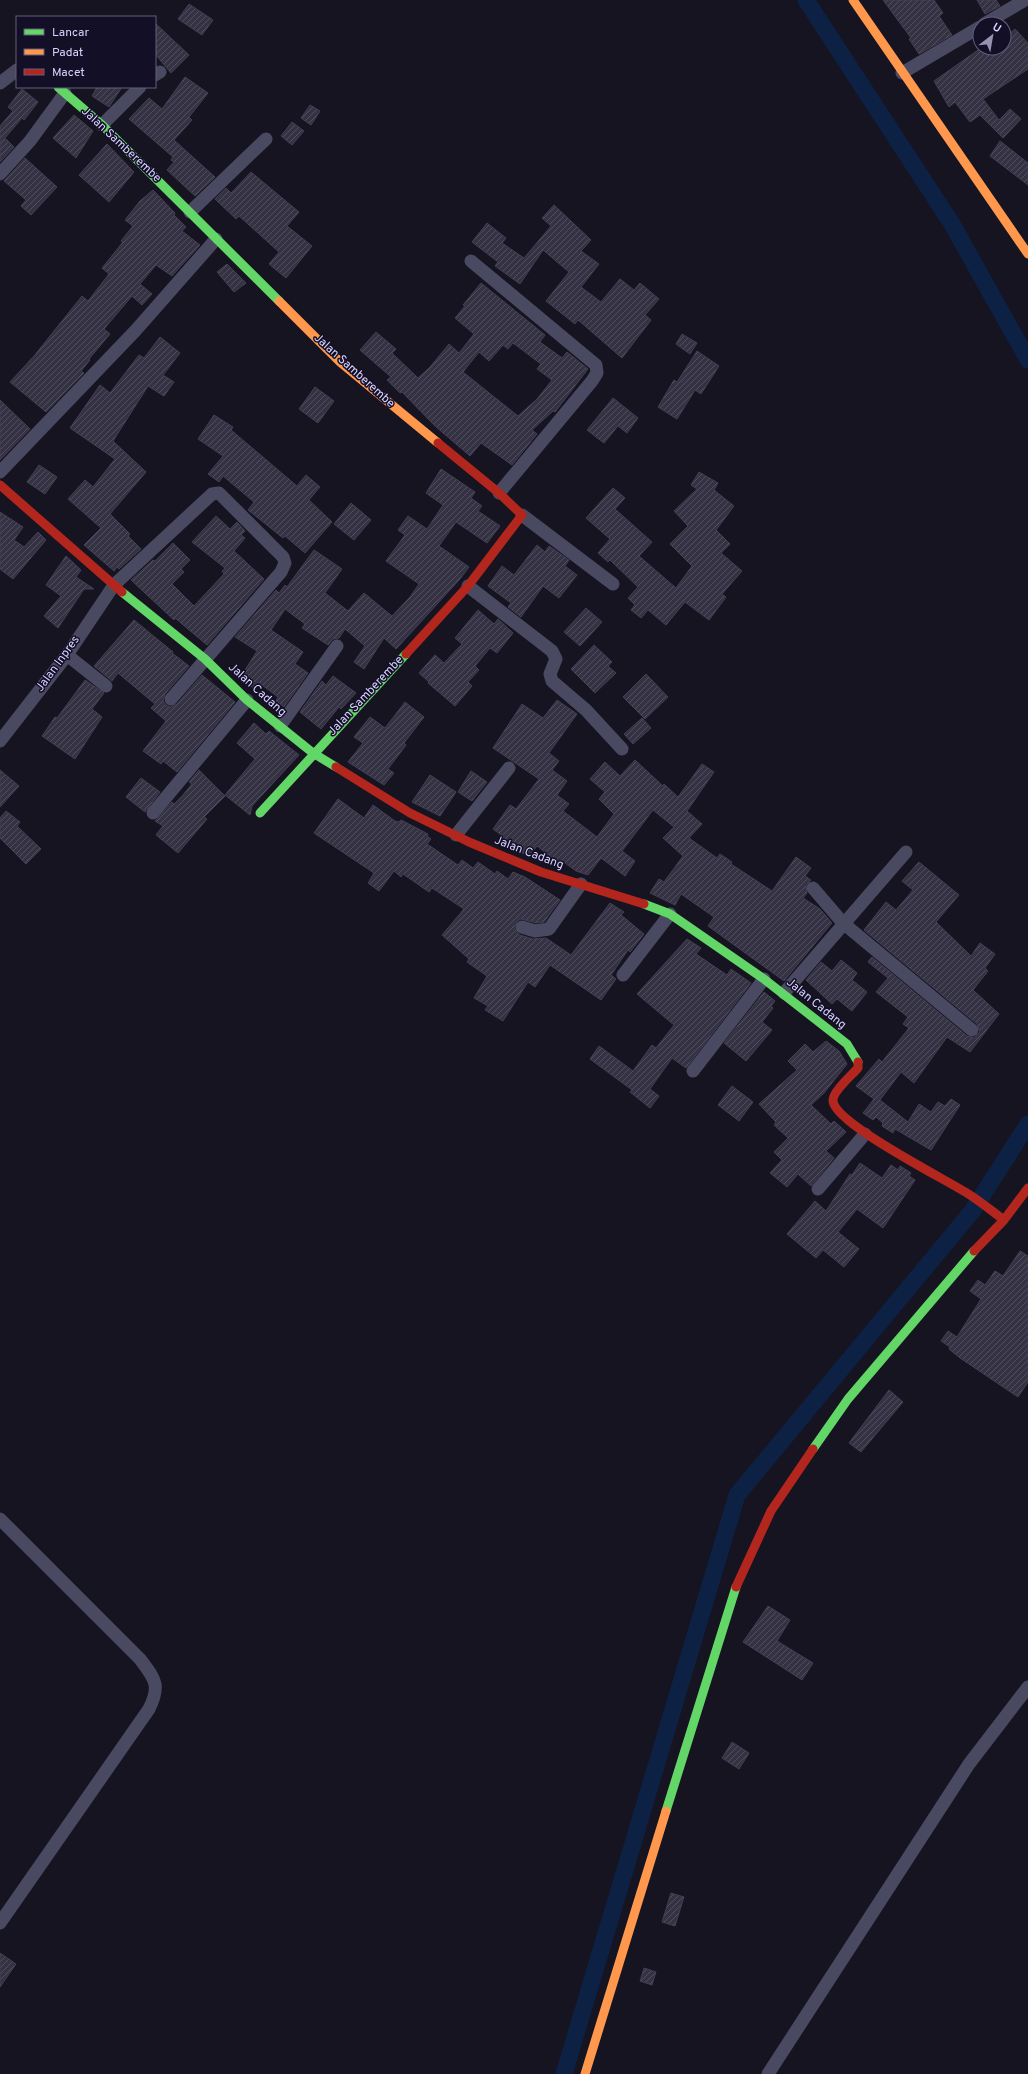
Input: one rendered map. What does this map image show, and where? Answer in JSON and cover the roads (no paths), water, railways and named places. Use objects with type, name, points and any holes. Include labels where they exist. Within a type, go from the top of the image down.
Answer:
[{"type":"street","points":[[853,0],[1028,254]]},
{"type":"street","points":[[998,16],[1025,0]]},
{"type":"street","points":[[902,73],[972,32]]},
{"type":"street","points":[[0,83],[16,71]]},
{"type":"street","points":[[102,125],[139,88]]},
{"type":"street","points":[[0,174],[30,141],[62,90]]},
{"type":"street","name":"Jalan Samberembe","points":[[62,90],[102,125],[340,362],[499,493],[522,515],[468,586],[313,753],[260,813]]},
{"type":"street","points":[[190,212],[266,138]]},
{"type":"street","points":[[0,472],[136,330],[216,240]]},
{"type":"street","points":[[471,261],[596,365],[597,373],[499,493]]},
{"type":"street","name":"Jalan Cadang","points":[[0,485],[114,584],[205,659],[247,700],[313,753],[410,813],[456,836],[541,872],[670,914],[784,993],[847,1044],[858,1062],[858,1068],[834,1095],[833,1102],[836,1109],[865,1134],[970,1195],[1004,1220]]},
{"type":"street","name":"Jalan Inpres","points":[[0,741],[67,655],[114,584],[216,492],[222,494],[283,557],[285,563],[281,572],[205,659]]},
{"type":"street","points":[[522,515],[614,584]]},
{"type":"street","points":[[468,586],[552,650],[556,659],[550,674],[552,681],[586,710],[622,749]]},
{"type":"street","points":[[280,726],[337,646]]},
{"type":"street","points":[[67,655],[106,686]]},
{"type":"street","points":[[171,699],[205,659]]},
{"type":"street","points":[[153,814],[247,700]]},
{"type":"street","points":[[456,836],[509,768]]},
{"type":"street","points":[[784,993],[906,852]]},
{"type":"street","points":[[522,927],[535,931],[548,929],[581,884]]},
{"type":"street","points":[[813,888],[843,924],[972,1030]]},
{"type":"street","points":[[623,975],[670,914]]},
{"type":"street","points":[[692,1071],[764,979]]},
{"type":"street","points":[[818,1189],[865,1134]]},
{"type":"street","points":[[585,2074],[619,1959],[734,1592],[771,1511],[848,1399],[986,1237],[1004,1220],[1028,1188]]},
{"type":"street","points":[[0,1518],[140,1659],[153,1676],[156,1685],[156,1695],[149,1709],[0,1923]]},
{"type":"street","points":[[768,2074],[969,1764],[1028,1687]]},
{"type":"waterway","points":[[806,0],[952,224],[1028,360]]},
{"type":"waterway","points":[[564,2074],[737,1495],[973,1210],[1028,1124]]}]
